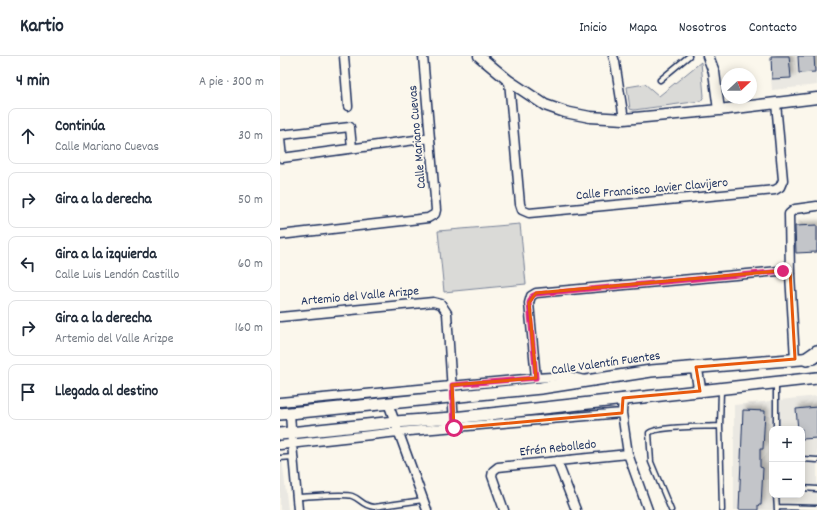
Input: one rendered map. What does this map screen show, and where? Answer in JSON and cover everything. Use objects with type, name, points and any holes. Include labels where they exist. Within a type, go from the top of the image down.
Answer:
[{"type":"main road","name":"Calle Valentín Fuentes","points":[[285,413],[388,403],[452,391],[541,388],[651,371],[809,357]]},
{"type":"main road","points":[[696,367],[700,391]]},
{"type":"main road","points":[[288,437],[454,423],[623,398],[817,378]]},
{"type":"street","points":[[344,56],[348,106]]},
{"type":"street","name":"Calle Mariano Cuevas","points":[[280,235],[428,218],[434,215],[436,210],[423,56]]},
{"type":"street","points":[[479,56],[509,81],[545,106],[590,117],[624,119],[718,110],[817,98]]},
{"type":"street","points":[[612,56],[616,62],[624,119]]},
{"type":"street","points":[[708,56],[714,72],[718,110]]},
{"type":"street","name":"Calle Francisco Javier Clavijero","points":[[509,81],[520,204],[522,210],[529,213],[775,190],[782,185],[783,180],[776,103]]},
{"type":"street","points":[[280,136],[350,127],[352,148]]},
{"type":"street","points":[[280,140],[282,158],[430,138]]},
{"type":"street","points":[[809,357],[790,270],[789,214],[795,209],[817,206]]},
{"type":"street","points":[[536,378],[529,303],[532,296],[538,293],[790,270]]},
{"type":"street","name":"Artemio del Valle Arizpe","points":[[280,317],[433,302],[442,304],[447,313],[452,391]]},
{"type":"street","points":[[280,402],[452,391],[536,378],[568,376],[588,381]]},
{"type":"street","points":[[452,391],[454,423],[622,413]]},
{"type":"street","points":[[623,398],[622,413],[628,454],[648,510]]},
{"type":"street","points":[[388,403],[427,510]]},
{"type":"street","points":[[285,413],[288,437],[293,457],[298,510]]},
{"type":"street","points":[[280,444],[288,437]]},
{"type":"street","name":"Efrén Rebolledo","points":[[504,510],[492,478],[493,471],[501,466],[628,454]]},
{"type":"street","points":[[557,460],[576,510]]},
{"type":"lane","points":[[660,80],[689,56]]},
{"type":"lane","points":[[776,382],[776,426]]},
{"type":"lane","points":[[721,389],[720,426],[722,510]]},
{"type":"lane","points":[[671,510],[651,462],[649,433],[652,431],[669,428],[720,426]]},
{"type":"lane","points":[[280,458],[293,457]]},
{"type":"lane","points":[[805,458],[817,460]]},
{"type":"lane","points":[[805,488],[817,489]]},
{"type":"lane","points":[[297,498],[347,495],[355,497],[366,506],[374,507],[424,500]]},
{"type":"lane","points":[[776,498],[777,508],[817,508]]},
{"type":"highlighted area","points":[[790,270],[795,359],[696,367],[700,391],[623,398],[622,413],[454,428],[452,385],[536,378],[529,303],[536,293]]},
{"type":"shaded area","points":[[769,56],[817,56],[817,85],[772,90]]},
{"type":"shaded area","points":[[701,62],[704,96],[701,101],[634,110],[630,109],[627,87],[645,84],[659,96]]},
{"type":"shaded area","points":[[520,224],[526,284],[444,292],[438,231]]},
{"type":"shaded area","points":[[817,396],[817,510],[734,510],[734,405]]},
{"type":"shaded area","points":[[280,458],[282,458],[288,510],[280,510]]},
{"type":"building","points":[[771,56],[789,56],[791,78],[772,79]]},
{"type":"building","points":[[798,56],[814,56],[815,72],[799,73]]},
{"type":"building","points":[[817,225],[817,252],[796,253],[795,226]]},
{"type":"building","points":[[817,407],[817,438],[805,439],[805,426],[798,426],[796,409]]},
{"type":"building","points":[[743,410],[765,411],[763,449],[760,449],[760,467],[763,468],[761,505],[758,505],[758,510],[739,510]]},
{"type":"route","points":[[454,428],[452,385],[536,378],[529,303],[533,295],[538,293],[783,271]]}]
